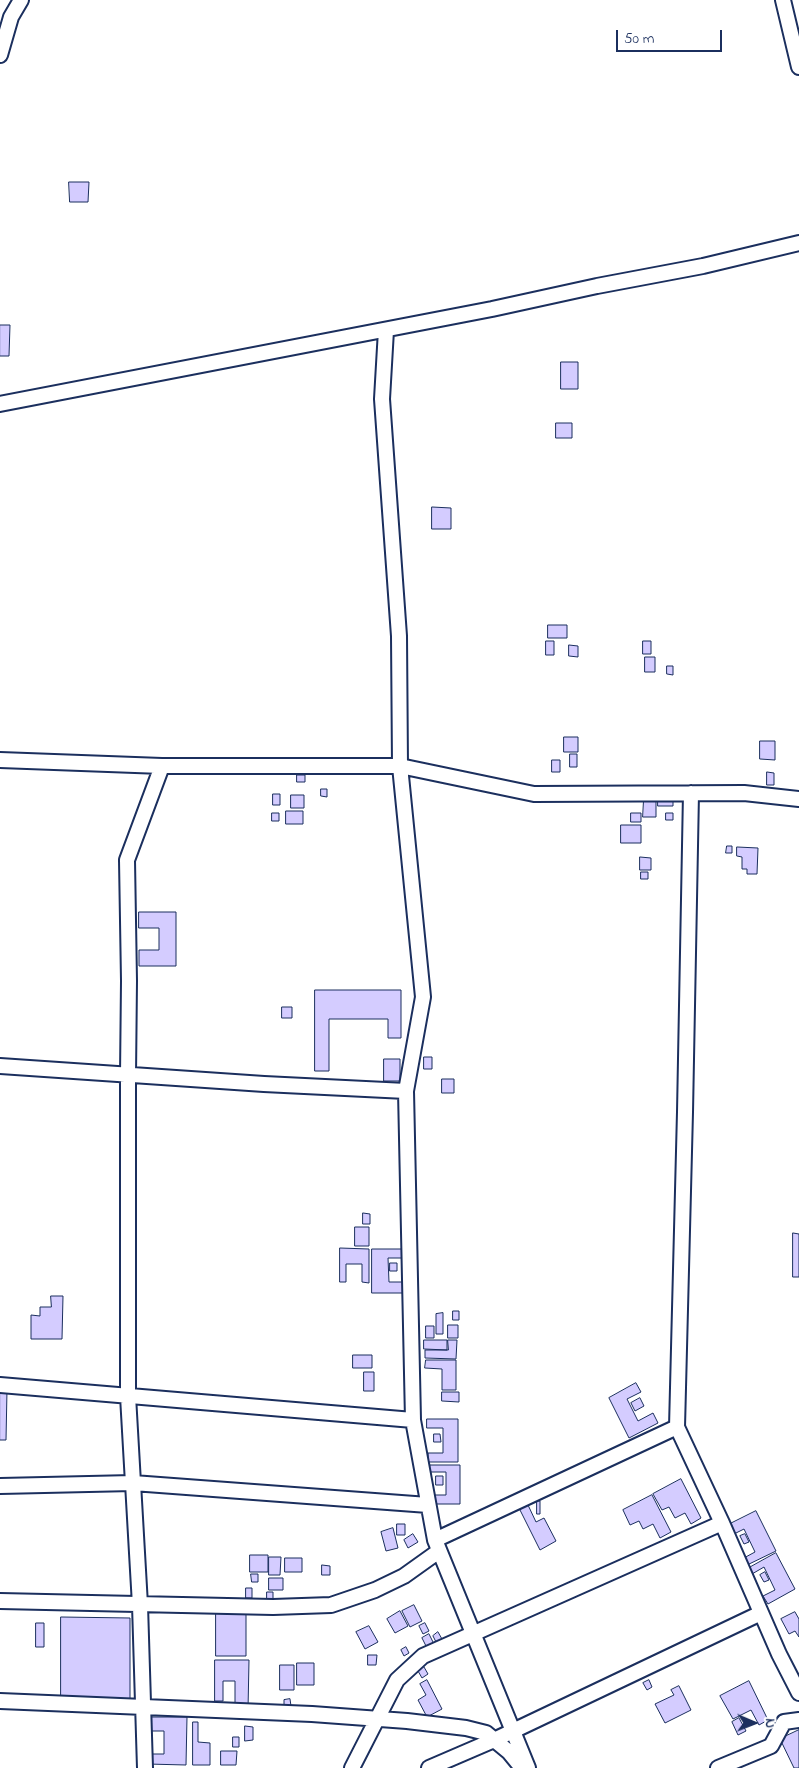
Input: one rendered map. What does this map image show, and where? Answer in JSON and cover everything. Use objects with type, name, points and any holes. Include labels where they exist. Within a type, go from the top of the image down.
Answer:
[{"type":"street","points":[[0,55],[11,16],[21,0]]},
{"type":"street","points":[[783,0],[799,67]]},
{"type":"street","points":[[0,404],[386,330],[703,266],[799,243]]},
{"type":"street","points":[[386,330],[382,400],[399,636],[400,766],[423,997],[406,1091],[413,1420],[437,1546],[528,1768]]},
{"type":"street","points":[[0,760],[162,766],[400,766],[534,794],[744,793],[799,799]]},
{"type":"street","points":[[145,1768],[140,1605],[128,1396],[129,981],[127,860],[162,766]]},
{"type":"street","points":[[691,793],[686,1102],[677,1427],[799,1693]]},
{"type":"street","points":[[0,1066],[264,1084],[406,1091]]},
{"type":"street","points":[[0,1385],[413,1420]]},
{"type":"street","points":[[0,1601],[273,1607],[330,1605],[376,1590],[404,1576],[437,1546],[677,1427]]},
{"type":"street","points":[[0,1486],[133,1483],[428,1505]]},
{"type":"street","points":[[352,1768],[397,1680],[423,1656],[722,1523]]},
{"type":"street","points":[[430,1768],[494,1740],[761,1613]]},
{"type":"street","points":[[0,1701],[378,1719],[466,1728],[486,1734],[509,1752],[522,1768]]},
{"type":"street","points":[[718,1768],[771,1746],[784,1722],[799,1720]]},
{"type":"building","points":[[69,182],[89,182],[88,202],[70,202]]},
{"type":"building","points":[[0,325],[10,325],[9,356],[0,356]]},
{"type":"building","points":[[561,362],[578,362],[578,389],[561,389]]},
{"type":"building","points":[[556,423],[572,423],[572,438],[556,438]]},
{"type":"building","points":[[432,507],[451,508],[451,529],[432,529]]},
{"type":"building","points":[[548,625],[567,625],[567,638],[548,638]]},
{"type":"building","points":[[546,641],[554,641],[554,655],[546,655]]},
{"type":"building","points":[[643,641],[651,641],[651,654],[643,654]]},
{"type":"building","points":[[569,645],[578,646],[578,657],[569,656]]},
{"type":"building","points":[[645,657],[655,657],[655,672],[645,672]]},
{"type":"building","points":[[667,666],[673,666],[673,675],[667,674]]},
{"type":"building","points":[[564,737],[578,737],[578,752],[564,752]]},
{"type":"building","points":[[760,741],[775,741],[775,760],[760,759]]},
{"type":"building","points":[[570,754],[577,754],[577,767],[570,767]]},
{"type":"building","points":[[552,760],[560,760],[560,772],[552,772]]},
{"type":"building","points":[[767,772],[774,773],[774,785],[767,785]]},
{"type":"building","points":[[297,775],[305,775],[305,782],[297,782]]},
{"type":"building","points":[[321,789],[327,789],[327,797],[321,796]]},
{"type":"building","points":[[273,794],[280,794],[280,805],[273,805]]},
{"type":"building","points":[[291,795],[304,795],[304,808],[291,808]]},
{"type":"building","points":[[658,798],[673,798],[673,806],[658,806]]},
{"type":"building","points":[[644,799],[656,800],[656,817],[643,817]]},
{"type":"building","points":[[286,811],[303,811],[303,824],[286,824]]},
{"type":"building","points":[[272,813],[279,813],[279,821],[272,821]]},
{"type":"building","points":[[631,813],[641,813],[641,822],[631,822]]},
{"type":"building","points":[[666,813],[673,813],[673,820],[666,820]]},
{"type":"building","points":[[621,825],[641,825],[641,843],[621,843]]},
{"type":"building","points":[[727,846],[732,846],[732,853],[726,853]]},
{"type":"building","points":[[737,847],[758,848],[757,874],[747,874],[747,869],[742,869],[742,857],[737,856]]},
{"type":"building","points":[[640,857],[651,858],[651,870],[640,870]]},
{"type":"building","points":[[641,872],[648,872],[648,879],[641,879]]},
{"type":"building","points":[[139,912],[176,912],[176,966],[139,966],[139,950],[159,950],[159,928],[139,928]]},
{"type":"building","points":[[315,990],[401,990],[401,1038],[388,1038],[388,1019],[329,1019],[329,1071],[315,1071]]},
{"type":"building","points":[[282,1007],[292,1007],[292,1018],[282,1018]]},
{"type":"building","points":[[424,1057],[432,1057],[432,1069],[424,1069]]},
{"type":"building","points":[[384,1059],[400,1059],[400,1081],[384,1081]]},
{"type":"building","points":[[442,1079],[454,1079],[454,1093],[442,1093]]},
{"type":"building","points":[[363,1213],[370,1214],[370,1224],[363,1224]]},
{"type":"building","points":[[355,1227],[369,1227],[369,1246],[355,1246]]},
{"type":"building","points":[[793,1233],[799,1234],[799,1277],[793,1277]]},
{"type":"building","points":[[340,1248],[369,1249],[369,1283],[362,1282],[362,1264],[346,1264],[346,1282],[340,1282]]},
{"type":"building","points":[[372,1249],[407,1249],[407,1258],[388,1258],[389,1282],[407,1282],[407,1293],[372,1293]]},
{"type":"building","points":[[390,1263],[397,1263],[397,1271],[390,1271]]},
{"type":"building","points":[[51,1296],[63,1296],[62,1339],[31,1339],[31,1315],[40,1316],[40,1307],[51,1307]]},
{"type":"building","points":[[453,1311],[459,1311],[459,1320],[453,1320]]},
{"type":"building","points":[[443,1313],[443,1334],[436,1334],[436,1314]]},
{"type":"building","points":[[448,1325],[458,1325],[458,1338],[448,1338]]},
{"type":"building","points":[[426,1326],[434,1326],[434,1338],[426,1338]]},
{"type":"building","points":[[424,1340],[447,1340],[447,1350],[424,1349]]},
{"type":"building","points":[[448,1340],[457,1340],[456,1359],[425,1358],[425,1350],[448,1350]]},
{"type":"building","points":[[353,1355],[372,1355],[372,1368],[353,1368]]},
{"type":"building","points":[[426,1360],[456,1360],[456,1390],[442,1390],[442,1369],[425,1368]]},
{"type":"building","points":[[364,1372],[374,1372],[374,1391],[364,1391]]},
{"type":"building","points":[[636,1383],[641,1392],[627,1399],[638,1421],[653,1413],[658,1423],[629,1438],[609,1398]]},
{"type":"building","points":[[0,1390],[7,1390],[6,1440],[0,1440]]},
{"type":"building","points":[[442,1392],[459,1392],[459,1402],[442,1401]]},
{"type":"building","points":[[640,1398],[644,1406],[635,1411],[631,1403]]},
{"type":"building","points":[[427,1419],[458,1419],[458,1462],[428,1462],[428,1453],[443,1453],[443,1428],[427,1428]]},
{"type":"building","points":[[434,1434],[440,1434],[441,1442],[434,1442]]},
{"type":"building","points":[[430,1465],[460,1465],[460,1504],[431,1504],[430,1495],[446,1495],[446,1472],[430,1472]]},
{"type":"building","points":[[436,1476],[443,1476],[443,1485],[436,1485]]},
{"type":"building","points":[[681,1479],[701,1518],[691,1524],[685,1513],[675,1518],[669,1507],[662,1510],[653,1494]]},
{"type":"building","points":[[652,1495],[671,1532],[660,1538],[653,1524],[643,1529],[639,1521],[630,1525],[623,1510]]},
{"type":"building","points":[[537,1501],[540,1501],[540,1514],[537,1514]]},
{"type":"building","points":[[528,1505],[536,1522],[544,1518],[556,1541],[540,1550],[520,1510]]},
{"type":"building","points":[[756,1511],[776,1551],[745,1566],[742,1559],[755,1552],[744,1529],[734,1534],[730,1524]]},
{"type":"building","points":[[397,1524],[405,1524],[405,1535],[397,1535]]},
{"type":"building","points":[[393,1528],[398,1548],[386,1551],[381,1532]]},
{"type":"building","points":[[413,1534],[418,1542],[408,1548],[404,1540]]},
{"type":"building","points":[[745,1534],[749,1542],[744,1544],[740,1536]]},
{"type":"building","points":[[776,1553],[795,1589],[768,1604],[763,1596],[775,1590],[764,1567],[752,1574],[749,1568]]},
{"type":"building","points":[[250,1555],[268,1555],[268,1572],[250,1572]]},
{"type":"building","points":[[269,1557],[281,1557],[280,1575],[269,1575]]},
{"type":"building","points":[[285,1558],[302,1558],[302,1572],[285,1572]]},
{"type":"building","points":[[322,1565],[330,1566],[330,1575],[322,1575]]},
{"type":"building","points":[[765,1572],[769,1580],[764,1582],[760,1575]]},
{"type":"building","points":[[251,1574],[258,1574],[258,1582],[252,1582]]},
{"type":"building","points":[[269,1578],[283,1578],[283,1590],[269,1590]]},
{"type":"building","points":[[246,1588],[252,1588],[252,1598],[246,1598]]},
{"type":"building","points":[[267,1592],[273,1592],[273,1600],[267,1600]]},
{"type":"building","points":[[414,1605],[422,1621],[410,1627],[402,1611]]},
{"type":"building","points":[[216,1611],[246,1611],[246,1656],[216,1656]]},
{"type":"building","points":[[400,1611],[408,1626],[395,1633],[387,1619]]},
{"type":"building","points":[[795,1612],[799,1619],[799,1637],[795,1631],[789,1634],[781,1619]]},
{"type":"building","points":[[61,1617],[130,1618],[130,1699],[61,1698]]},
{"type":"building","points":[[36,1623],[44,1623],[44,1647],[36,1647]]},
{"type":"building","points":[[425,1623],[429,1631],[423,1634],[419,1626]]},
{"type":"building","points":[[369,1626],[378,1642],[365,1649],[356,1632]]},
{"type":"building","points":[[438,1632],[442,1639],[436,1642],[433,1636]]},
{"type":"building","points":[[429,1634],[434,1644],[427,1648],[422,1638]]},
{"type":"building","points":[[406,1647],[409,1653],[404,1656],[401,1650]]},
{"type":"building","points":[[368,1655],[377,1655],[376,1665],[368,1665]]},
{"type":"building","points":[[215,1660],[249,1660],[248,1710],[235,1710],[235,1681],[223,1681],[223,1701],[215,1701]]},
{"type":"building","points":[[297,1663],[314,1663],[314,1685],[297,1685]]},
{"type":"building","points":[[280,1665],[294,1665],[294,1690],[280,1690]]},
{"type":"building","points":[[424,1667],[428,1674],[422,1678],[418,1671]]},
{"type":"building","points":[[427,1680],[442,1709],[427,1717],[418,1700],[426,1695],[420,1684]]},
{"type":"building","points":[[649,1680],[652,1687],[647,1690],[643,1683]]},
{"type":"building","points":[[749,1681],[768,1720],[759,1725],[751,1710],[733,1719],[720,1696]]},
{"type":"building","points":[[679,1686],[691,1710],[665,1723],[655,1704],[674,1695],[671,1690]]},
{"type":"building","points":[[290,1699],[291,1706],[284,1706],[284,1700]]},
{"type":"building","points":[[147,1717],[187,1717],[186,1765],[147,1764],[147,1754],[164,1754],[164,1731],[147,1731]]},
{"type":"building","points":[[739,1718],[746,1731],[738,1735],[732,1722]]},
{"type":"building","points":[[193,1722],[198,1722],[198,1742],[210,1743],[210,1765],[193,1765]]},
{"type":"building","points":[[245,1726],[253,1727],[253,1740],[245,1741]]},
{"type":"building","points":[[799,1730],[799,1768],[794,1768],[780,1739]]},
{"type":"building","points":[[233,1737],[239,1737],[239,1747],[233,1747]]},
{"type":"building","points":[[221,1751],[237,1751],[236,1765],[221,1765]]}]
